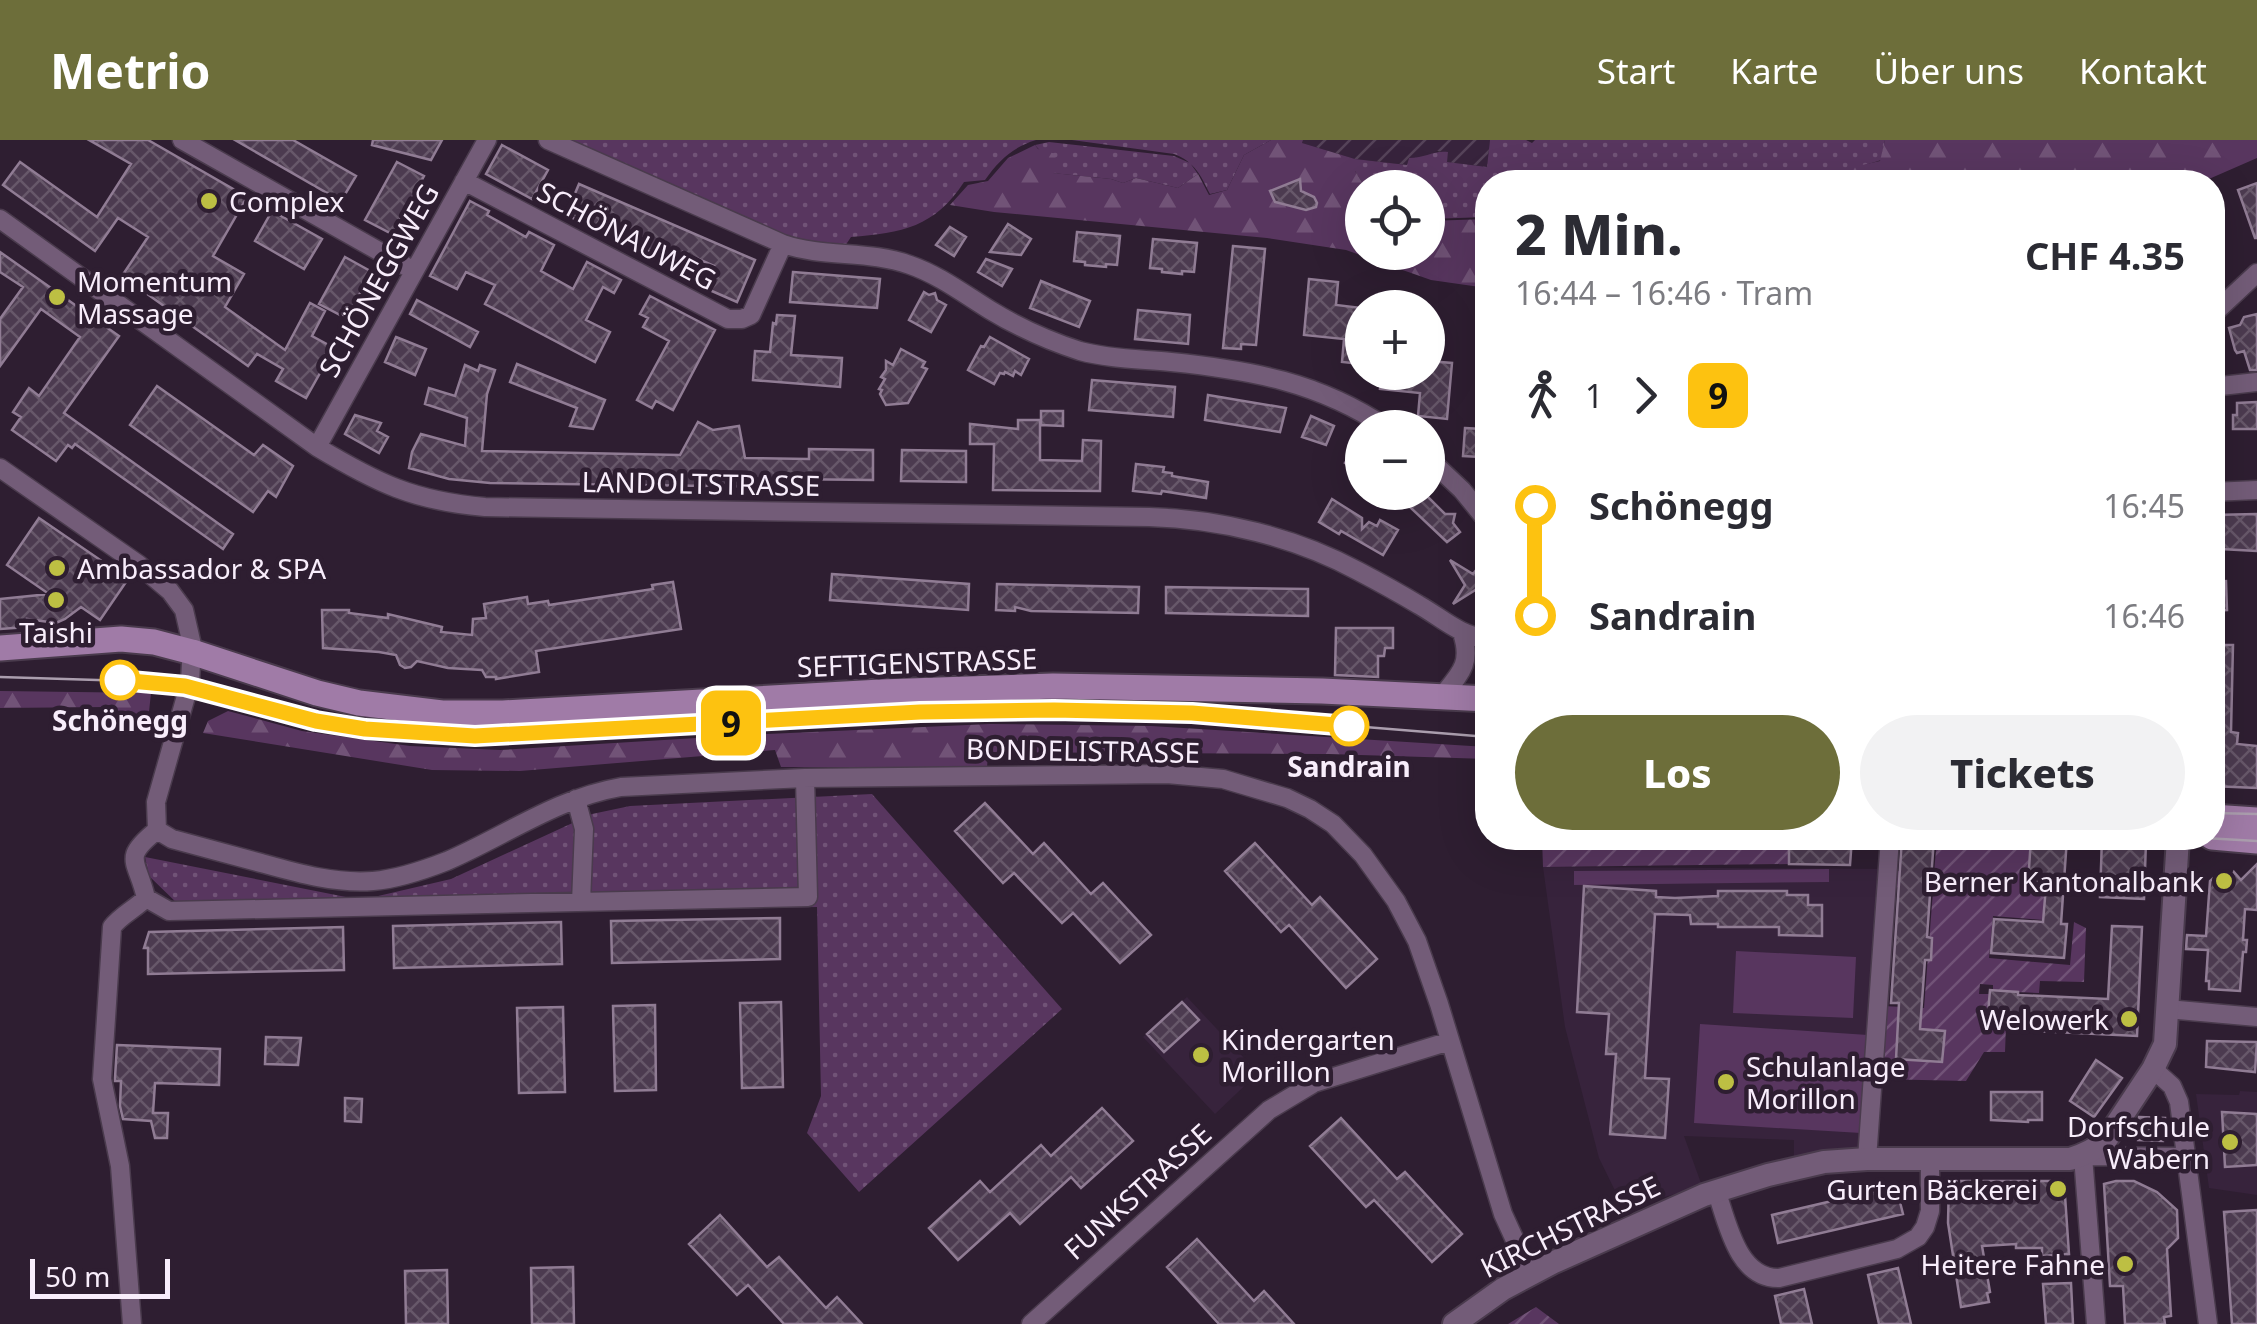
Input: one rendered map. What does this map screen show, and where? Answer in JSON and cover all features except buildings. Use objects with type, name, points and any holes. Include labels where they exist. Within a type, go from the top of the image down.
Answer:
[{"type":"main road","name":"SEFTIGENSTRASSE","points":[[0,648],[132,639],[154,642],[331,697],[442,713],[1036,686],[1475,697]]},
{"type":"main road","points":[[2225,818],[2257,820]]},
{"type":"main road","points":[[2225,838],[2257,841]]},
{"type":"street","points":[[182,140],[414,271]]},
{"type":"street","name":"SCHÖNEGGWEG","points":[[317,447],[486,140]]},
{"type":"street","points":[[548,140],[782,244],[902,262],[929,273],[1032,333],[1081,351],[1244,370],[1282,379],[1358,410]]},
{"type":"street","name":"SCHÖNAUWEG","points":[[464,181],[728,319],[751,314],[782,244]]},
{"type":"street","name":"LANDOLTSTRASSE","points":[[0,219],[317,447],[356,470],[423,498],[486,507],[1149,517],[1204,522],[1291,543],[1353,568],[1462,633],[1475,636]]},
{"type":"street","points":[[2225,302],[2257,273]]},
{"type":"street","points":[[2225,386],[2257,382]]},
{"type":"street","points":[[0,468],[138,564],[170,591],[186,615],[192,652],[190,682],[156,802],[158,830],[139,844],[134,856],[146,898],[169,910],[808,897],[806,778]]},
{"type":"street","points":[[1445,473],[1475,501]]},
{"type":"street","points":[[2225,491],[2257,490]]},
{"type":"street","points":[[1442,696],[1465,664],[1467,647],[1462,633]]},
{"type":"street","name":"BONDELISTRASSE","points":[[158,830],[172,839],[312,876],[375,881],[447,861],[593,792],[648,785],[806,778],[1167,774],[1222,779],[1287,798],[1310,808],[1360,850],[1385,882],[1417,942],[1503,1214],[1530,1273]]},
{"type":"street","points":[[576,799],[584,829],[581,902]]},
{"type":"street","points":[[1867,1160],[1889,850]]},
{"type":"street","points":[[2083,1156],[2106,1140],[2154,1069],[2165,1044],[2177,850]]},
{"type":"street","points":[[132,1324],[121,1172],[102,1079],[112,927],[146,898]]},
{"type":"street","points":[[2167,1009],[2257,1016]]},
{"type":"street","name":"FUNKSTRASSE","points":[[1032,1324],[1270,1110],[1314,1083],[1450,1041]]},
{"type":"street","points":[[2154,1069],[2172,1086],[2178,1102],[2208,1324]]},
{"type":"street","points":[[2083,1156],[2186,1157]]},
{"type":"street","points":[[2083,1156],[2096,1324]]},
{"type":"street","name":"KIRCHSTRASSE","points":[[1454,1324],[1530,1273],[1716,1190],[1796,1168],[1867,1160],[2083,1156]]},
{"type":"street","points":[[1716,1190],[1748,1266],[1767,1278],[1778,1278],[1896,1249],[1918,1237],[1930,1211],[1930,1160]]},
{"type":"shaded area","points":[[1490,140],[1487,167],[1446,162],[1448,153],[1437,151],[1424,158],[1409,158],[1407,165],[1355,159],[1302,143]]},
{"type":"shaded area","name":"Schulanlage Morillon","points":[[1543,867],[1889,869],[1867,1149],[1794,1164],[1794,1140],[1684,1136],[1702,1186],[1624,1209],[1599,1158],[1565,1027]]},
{"type":"shaded area","name":"Kindergarten Morillon","points":[[1187,997],[1258,1073],[1215,1114],[1143,1037]]},
{"type":"shaded area","name":"Dorfschule Wabern","points":[[2240,1091],[2257,1092],[2257,1195],[2209,1188],[2196,1094],[2239,1095]]},
{"type":"green space","points":[[564,140],[1036,140],[1007,155],[985,180],[964,182],[929,218],[902,230],[851,237],[845,246],[783,235]]},
{"type":"green space","points":[[1072,140],[1271,140],[1244,155],[1227,190],[1210,194],[1192,165],[1174,154]]},
{"type":"green space","points":[[1271,140],[1303,140],[1302,143],[1355,159],[1355,170],[1345,170],[1345,250],[950,205],[968,185],[988,181],[1008,158],[1035,145],[1056,154],[1053,173],[1123,183],[1136,178],[1178,188],[1198,174],[1209,195],[1227,190],[1244,155]]},
{"type":"green space","points":[[1490,140],[1885,140],[1881,160],[1844,170],[1475,170],[1475,217],[1445,218],[1445,170],[1355,170],[1355,159],[1407,165],[1409,158],[1448,152],[1447,162],[1487,167]]},
{"type":"green space","points":[[1885,140],[2257,140],[2257,158],[2225,172],[1840,170],[1880,161]]},
{"type":"green space","points":[[1049,142],[1174,156],[1190,163],[1198,174],[1178,188],[1136,178],[1123,183],[1052,173],[1053,165],[1035,145]]},
{"type":"green space","points":[[1475,219],[1475,286],[1431,280],[1403,270],[1445,270],[1445,220]]},
{"type":"green space","points":[[0,691],[151,693],[148,721],[105,707],[0,708]]},
{"type":"green space","points":[[228,711],[302,731],[410,746],[500,750],[990,724],[1151,726],[1475,746],[1475,759],[988,752],[987,768],[781,767],[775,750],[520,771],[432,770],[203,733],[208,721]]},
{"type":"green space","points":[[872,794],[1062,1009],[859,1192],[807,1133],[821,1096],[817,907],[386,915],[180,906],[149,876],[145,857],[361,900],[451,879],[592,814],[630,806]]},
{"type":"green space","points":[[1542,850],[1789,850],[1789,864],[1543,867]]},
{"type":"green space","points":[[1936,850],[2030,850],[2028,888],[2045,889],[2043,920],[1993,916],[1989,958],[2070,965],[2074,922],[2086,928],[2084,982],[2040,981],[2039,993],[1993,991],[1993,985],[1980,984],[1979,994],[1989,994],[1987,1025],[2006,1026],[2005,1052],[1984,1052],[1966,1081],[1878,1079],[1882,1006],[1924,1008],[1933,891],[1895,887],[1897,871],[1934,873]]},
{"type":"green space","points":[[1829,869],[1829,882],[1574,885],[1574,871]]},
{"type":"green space","points":[[1736,951],[1856,957],[1853,1018],[1733,1013]]},
{"type":"green space","points":[[1700,1024],[1868,1035],[1861,1133],[1694,1123]]},
{"type":"green space","points":[[1536,1307],[1559,1324],[1508,1324]]},
{"type":"tram line","points":[[0,677],[162,682],[316,721],[436,735],[508,735],[920,712],[1054,710],[1192,713],[1475,736]]},
{"type":"tram line","name":"9","points":[[120,680],[185,686],[316,721],[365,729],[475,736],[920,712],[1054,710],[1192,713],[1349,726]]},
{"type":"tram line","points":[[2225,813],[2257,814]]},
{"type":"tram line","points":[[2225,839],[2257,841]]},
{"type":"place","name":"Complex","points":[[209,201]]},
{"type":"place","name":"Momentum Massage","points":[[57,297]]},
{"type":"place","name":"Ambassador & SPA","points":[[57,568]]},
{"type":"place","name":"Taishi","points":[[56,600]]},
{"type":"place","name":"Schönegg","points":[[120,680]]},
{"type":"place","name":"Sandrain","points":[[1349,726]]},
{"type":"place","name":"Berner Kantonalbank","points":[[2224,881]]},
{"type":"place","name":"Welowerk","points":[[2129,1019]]},
{"type":"place","name":"Kindergarten Morillon","points":[[1201,1055]]},
{"type":"place","name":"Schulanlage Morillon","points":[[1726,1082]]},
{"type":"place","name":"Dorfschule Wabern","points":[[2230,1142]]},
{"type":"place","name":"Gurten Bäckerei","points":[[2058,1189]]},
{"type":"place","name":"Heitere Fahne","points":[[2125,1264]]}]
